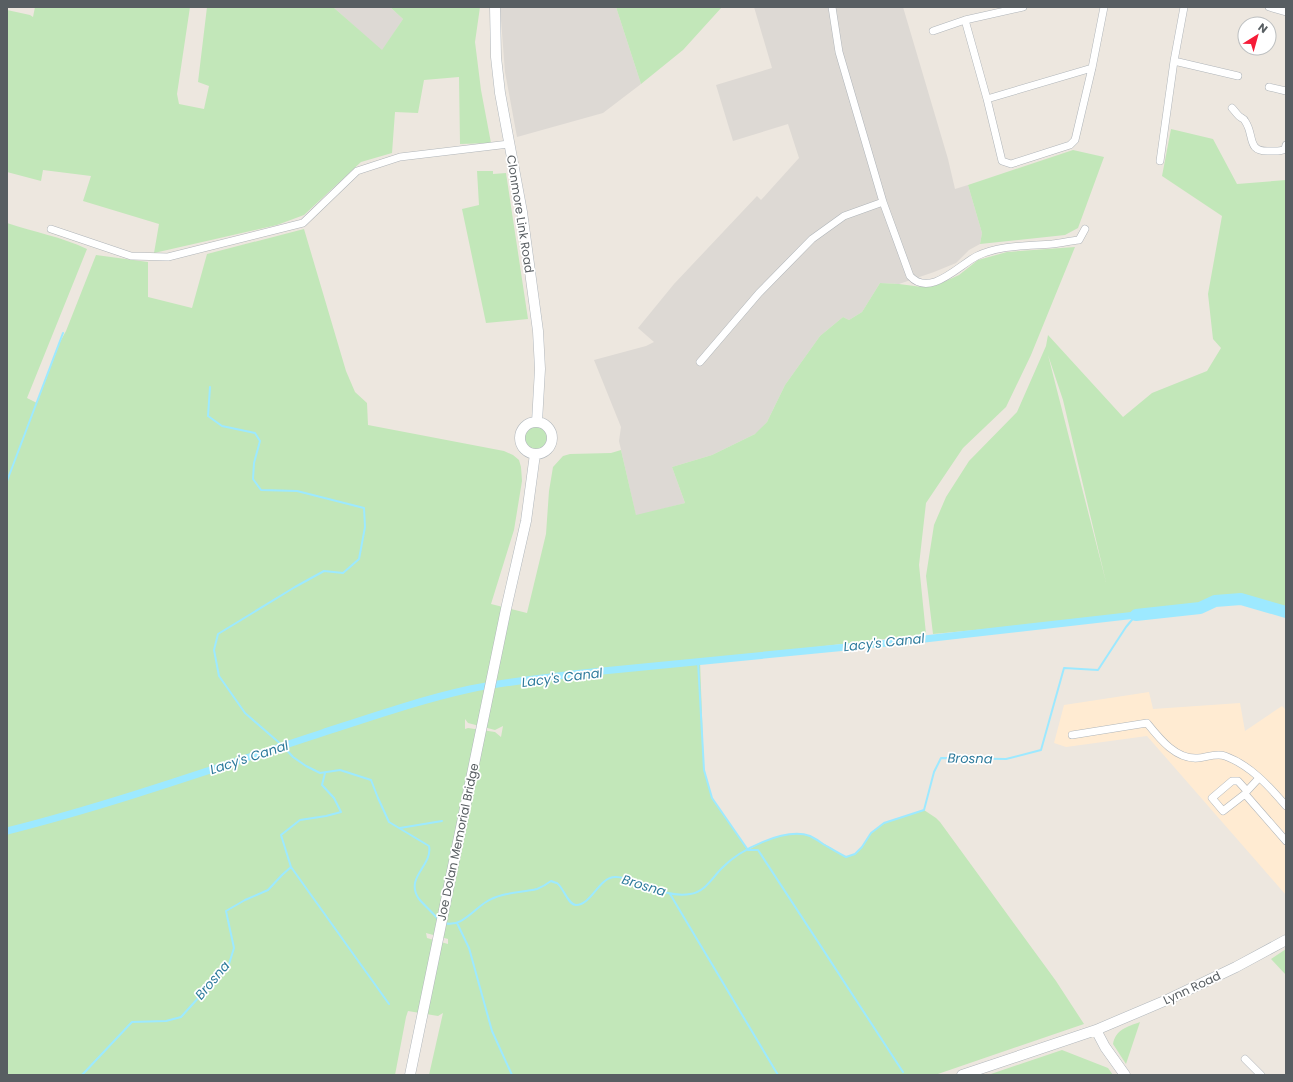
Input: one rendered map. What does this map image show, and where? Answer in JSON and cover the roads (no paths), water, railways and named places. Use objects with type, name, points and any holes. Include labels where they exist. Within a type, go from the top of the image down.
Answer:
[{"type":"main road","name":"Clonmore Link Road","points":[[495,7],[496,57],[500,93],[522,212],[538,330],[540,369],[537,422]]},
{"type":"main road","points":[[537,422],[549,429],[552,438],[549,448],[545,452],[535,454],[530,453],[523,447],[521,438],[527,425],[537,422]]},
{"type":"main road","name":"Joe Dolan Memorial Bridge","points":[[410,1075],[506,609],[526,521],[535,454]]},
{"type":"main road","name":"Lynn Road","points":[[962,1075],[1096,1030],[1169,999],[1236,967],[1286,940]]},
{"type":"main road","points":[[1096,1030],[1105,1047],[1125,1075]]},
{"type":"street","points":[[832,7],[840,52],[883,202],[910,276],[915,281],[925,284],[940,280],[959,269],[974,257],[987,251],[1079,240],[1085,229]]},
{"type":"street","points":[[933,31],[965,20],[1023,7]]},
{"type":"street","points":[[965,20],[987,99],[1002,161],[1011,164],[1070,145],[1075,140],[1092,68],[1104,7]]},
{"type":"street","points":[[1160,161],[1174,61],[1184,7]]},
{"type":"street","points":[[1269,7],[1286,12]]},
{"type":"street","points":[[1174,61],[1238,76]]},
{"type":"street","points":[[987,99],[1092,68]]},
{"type":"street","points":[[1269,88],[1286,91]]},
{"type":"street","points":[[1232,108],[1238,116],[1245,120],[1253,145],[1256,148],[1266,151],[1282,151],[1285,149],[1286,145]]},
{"type":"street","points":[[51,229],[131,256],[168,257],[303,223],[357,171],[400,157],[509,144]]},
{"type":"street","points":[[700,362],[759,293],[812,239],[844,216],[883,202]]},
{"type":"street","points":[[1072,735],[1147,723],[1164,742],[1181,754],[1196,758],[1223,755],[1240,762],[1268,786],[1286,805]]},
{"type":"street","points":[[1259,778],[1247,791],[1238,781],[1232,781],[1212,798],[1223,811],[1245,794],[1286,841]]},
{"type":"street","points":[[1245,1059],[1261,1075]]},
{"type":"waterway","points":[[7,481],[63,333]]},
{"type":"waterway","points":[[210,387],[208,416],[222,426],[255,433],[260,441],[254,463],[253,479],[261,490],[297,491],[364,508],[365,527],[359,559],[343,573],[324,571],[218,634],[214,650],[219,676],[245,713],[283,746],[293,757],[306,766],[320,773],[340,770],[371,780],[389,822],[429,846],[427,860],[417,878],[415,891],[419,899],[439,920]]},
{"type":"waterway","name":"Brosna","points":[[1136,615],[1200,608],[1215,601],[1241,599],[1286,612]]},
{"type":"waterway","name":"Brosna","points":[[444,923],[450,924],[461,921],[481,905],[498,896],[537,889],[551,881],[557,883],[570,902],[576,905],[586,901],[599,886],[609,878],[614,877],[624,878],[652,889],[671,894],[684,895],[695,893],[704,888],[722,868],[739,854],[776,837],[800,834],[810,836],[846,857],[855,854],[862,847],[871,833],[884,823],[924,810],[934,772],[941,758],[1006,759],[1041,750],[1064,668],[1098,670],[1126,627],[1136,615]]},
{"type":"waterway","name":"Lacy's Canal","points":[[7,831],[126,797],[396,709],[470,689],[508,682],[572,674],[898,642],[1136,615]]},
{"type":"waterway","points":[[698,661],[704,770],[712,798],[748,850],[758,850],[903,1072]]},
{"type":"waterway","name":"Brosna","points":[[82,1075],[132,1022],[166,1021],[181,1017],[229,964],[234,948],[226,911],[245,900],[268,890],[291,867],[281,835],[300,820],[341,812],[334,798],[322,785],[325,773]]},
{"type":"waterway","points":[[400,828],[442,821]]},
{"type":"waterway","points":[[291,867],[389,1004]]},
{"type":"waterway","points":[[670,894],[778,1075]]},
{"type":"waterway","points":[[457,923],[469,948],[492,1031],[512,1075]]}]
